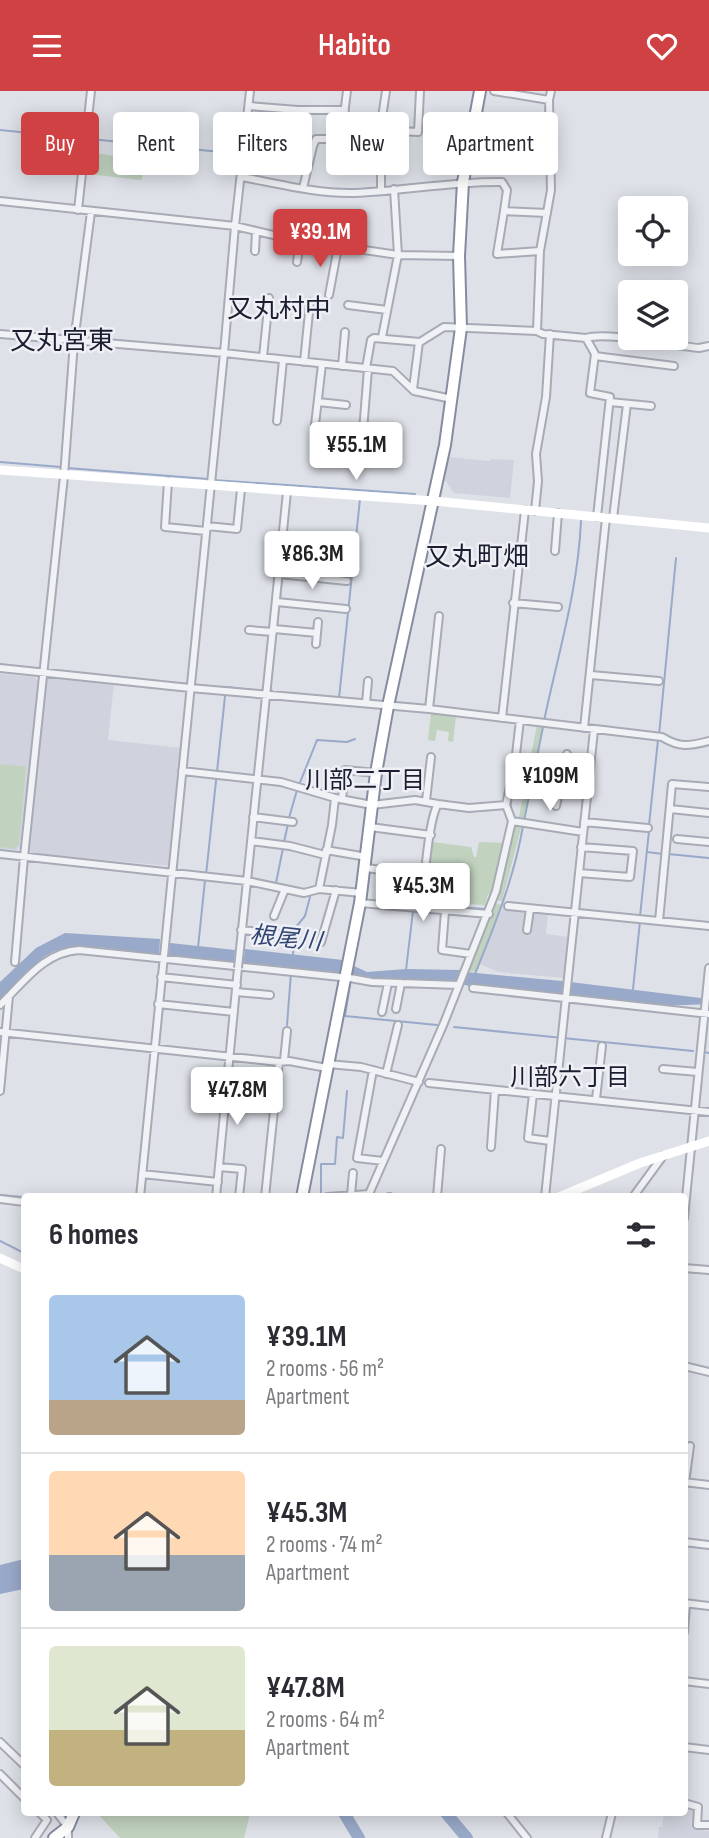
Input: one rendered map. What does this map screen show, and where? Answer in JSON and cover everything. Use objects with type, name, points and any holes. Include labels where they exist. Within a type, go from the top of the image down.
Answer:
[{"type":"highway","points":[[303,1193],[361,898],[376,773],[388,706],[434,501],[452,399],[461,328],[458,256],[463,182],[480,91]]},
{"type":"highway","points":[[54,1838],[70,1825]]},
{"type":"street","points":[[78,210],[90,91]]},
{"type":"street","points":[[140,1193],[250,91]]},
{"type":"street","points":[[249,106],[345,110],[347,91]]},
{"type":"street","points":[[383,112],[386,91]]},
{"type":"street","points":[[409,131],[418,132],[420,91]]},
{"type":"street","points":[[494,91],[549,100]]},
{"type":"street","points":[[537,331],[540,251],[551,190],[551,91]]},
{"type":"street","points":[[303,188],[316,139],[326,139]]},
{"type":"street","points":[[381,175],[381,191]]},
{"type":"street","points":[[242,177],[327,192],[381,191],[463,182],[502,181],[507,190],[497,254],[540,251]]},
{"type":"street","points":[[382,337],[398,255],[394,189]]},
{"type":"street","points":[[0,201],[235,226],[300,241],[398,255],[458,256]]},
{"type":"street","points":[[504,211],[547,213]]},
{"type":"street","points":[[15,962],[64,476],[74,342],[91,212]]},
{"type":"street","points":[[255,251],[256,231]]},
{"type":"street","points":[[298,262],[300,241]]},
{"type":"street","points":[[329,295],[338,247]]},
{"type":"street","points":[[263,358],[269,298]]},
{"type":"street","points":[[304,362],[310,302]]},
{"type":"street","points":[[348,305],[387,310]]},
{"type":"street","points":[[363,431],[371,340],[382,337],[419,342],[427,340],[444,327],[537,331],[699,348],[709,346]]},
{"type":"street","points":[[342,366],[345,332]]},
{"type":"street","points":[[0,334],[393,371],[413,390],[452,399]]},
{"type":"street","points":[[535,511],[538,481],[536,454],[546,397],[550,334]]},
{"type":"street","points":[[584,728],[605,518],[610,402],[610,395],[590,393],[595,356],[586,338]]},
{"type":"street","points":[[413,390],[419,342]]},
{"type":"street","points":[[595,356],[674,366]]},
{"type":"street","points":[[277,421],[283,360]]},
{"type":"street","points":[[315,425],[322,364]]},
{"type":"street","points":[[318,402],[346,405]]},
{"type":"street","points":[[610,402],[651,406]]},
{"type":"street","points":[[605,518],[627,404]]},
{"type":"street","points":[[0,470],[434,501],[709,528]]},
{"type":"street","points":[[168,482],[165,527],[237,529],[242,489]]},
{"type":"street","points":[[217,1193],[287,492]]},
{"type":"street","points":[[502,718],[525,510]]},
{"type":"street","points":[[555,551],[558,513]]},
{"type":"street","points":[[333,580],[334,571]]},
{"type":"street","points":[[279,575],[347,581]]},
{"type":"street","points":[[277,602],[328,611],[346,610]]},
{"type":"street","points":[[513,603],[558,607]]},
{"type":"street","points":[[429,709],[439,616]]},
{"type":"street","points":[[316,644],[318,622]]},
{"type":"street","points":[[249,630],[317,633]]},
{"type":"street","points":[[0,668],[429,709],[662,737],[676,745],[688,747],[709,741]]},
{"type":"street","points":[[591,675],[659,681]]},
{"type":"street","points":[[366,703],[368,681]]},
{"type":"street","points":[[369,1193],[489,914],[502,873],[512,821],[506,805],[520,720]]},
{"type":"street","points":[[545,1193],[594,730]]},
{"type":"street","points":[[556,806],[567,754]]},
{"type":"street","points":[[426,801],[431,757]]},
{"type":"street","points":[[319,888],[345,770],[376,773]]},
{"type":"street","points":[[182,771],[281,782],[372,805],[406,800],[469,808],[506,805]]},
{"type":"street","points":[[562,778],[588,782]]},
{"type":"street","points":[[659,921],[672,784],[709,787]]},
{"type":"street","points":[[421,909],[435,809],[438,804]]},
{"type":"street","points":[[670,809],[709,813]]},
{"type":"street","points":[[253,817],[293,822]]},
{"type":"street","points":[[512,821],[583,832]]},
{"type":"street","points":[[584,822],[648,828]]},
{"type":"street","points":[[370,827],[431,835]]},
{"type":"street","points":[[677,839],[709,842]]},
{"type":"street","points":[[251,841],[325,852],[424,882]]},
{"type":"street","points":[[579,873],[630,877],[632,851],[581,846]]},
{"type":"street","points":[[0,854],[247,881],[304,893],[319,888],[336,890],[361,898],[421,909],[489,914]]},
{"type":"street","points":[[274,916],[285,889]]},
{"type":"street","points":[[321,942],[336,890]]},
{"type":"street","points":[[508,906],[709,926]]},
{"type":"street","points":[[527,930],[530,909]]},
{"type":"street","points":[[445,911],[442,950],[471,954]]},
{"type":"street","points":[[241,930],[291,935]]},
{"type":"street","points":[[0,1005],[45,961],[70,950],[163,957],[291,972],[346,972],[365,982],[458,985]]},
{"type":"street","points":[[686,1193],[709,968]]},
{"type":"street","points":[[161,977],[270,995]]},
{"type":"street","points":[[382,1012],[387,983]]},
{"type":"street","points":[[396,1009],[401,983]]},
{"type":"street","points":[[472,988],[706,1011]]},
{"type":"street","points":[[0,1091],[3,1033],[9,996]]},
{"type":"street","points":[[158,1004],[234,1013]]},
{"type":"street","points":[[386,1074],[398,1025]]},
{"type":"street","points":[[266,1193],[287,1031]]},
{"type":"street","points":[[3,1033],[373,1070],[419,1081]]},
{"type":"street","points":[[596,1099],[602,1046]]},
{"type":"street","points":[[663,1069],[698,1072]]},
{"type":"street","points":[[373,1070],[357,1158],[383,1161]]},
{"type":"street","points":[[429,1083],[709,1112]]},
{"type":"street","points":[[491,1147],[495,1090]]},
{"type":"street","points":[[533,1094],[528,1138],[551,1141]]},
{"type":"street","points":[[569,1193],[709,1141]]},
{"type":"street","points":[[437,1193],[441,1149]]},
{"type":"street","points":[[636,1193],[664,1156]]},
{"type":"street","points":[[219,1167],[242,1169],[239,1193]]},
{"type":"street","points":[[351,1193],[353,1173]]},
{"type":"street","points":[[142,1174],[218,1182]]},
{"type":"street","points":[[0,1199],[21,1202]]},
{"type":"street","points":[[0,1258],[21,1268]]},
{"type":"street","points":[[688,1268],[709,1270]]},
{"type":"street","points":[[688,1367],[709,1372]]},
{"type":"street","points":[[688,1461],[690,1446]]},
{"type":"street","points":[[688,1483],[709,1485]]},
{"type":"street","points":[[688,1542],[709,1545]]},
{"type":"street","points":[[688,1604],[709,1606]]},
{"type":"street","points":[[688,1681],[709,1684]]},
{"type":"street","points":[[0,1742],[21,1762]]},
{"type":"street","points":[[688,1747],[709,1750]]},
{"type":"street","points":[[0,1774],[21,1795]]},
{"type":"street","points":[[688,1804],[698,1807],[697,1825],[709,1825]]},
{"type":"street","points":[[35,1838],[47,1820],[43,1816]]},
{"type":"street","points":[[509,1816],[527,1838]]},
{"type":"street","points":[[606,1838],[611,1816]]},
{"type":"shaded area","points":[[448,457],[514,460],[510,498],[454,493],[445,480]]},
{"type":"shaded area","points":[[0,674],[35,677],[38,681],[21,846],[17,850],[0,849]]},
{"type":"shaded area","points":[[46,675],[114,683],[108,740],[182,748],[169,866],[26,853]]},
{"type":"shaded area","points":[[503,907],[548,913],[546,934],[570,937],[564,978],[498,972],[480,964]]},
{"type":"shaded area","points":[[688,1807],[696,1808],[695,1829],[709,1831],[709,1838],[658,1838],[659,1827],[662,1827],[664,1816],[688,1816]]},
{"type":"green space","points":[[99,154],[113,156],[113,175],[142,175],[142,180],[96,175],[99,175]]},
{"type":"green space","points":[[431,713],[456,716],[453,742],[448,741],[449,732],[437,730],[435,741],[428,740]]},
{"type":"green space","points":[[537,725],[543,725],[523,823],[518,822]]},
{"type":"green space","points":[[0,764],[26,767],[19,844],[15,849],[0,847]]},
{"type":"green space","points":[[513,824],[522,824],[502,901],[495,900],[504,873]]},
{"type":"green space","points":[[432,842],[471,847],[474,857],[479,842],[507,843],[494,895],[488,894],[485,905],[424,902]]},
{"type":"green space","points":[[494,903],[502,905],[476,971],[466,972]]},
{"type":"green space","points":[[100,1816],[249,1816],[244,1838],[120,1838]]},
{"type":"water","points":[[65,933],[160,939],[159,956],[100,947],[55,951],[38,962],[0,999],[0,982],[36,948]]},
{"type":"water","points":[[170,943],[235,950],[234,962],[169,955]]},
{"type":"water","points":[[245,949],[343,960],[341,975],[243,963]]},
{"type":"water","points":[[352,965],[367,972],[406,969],[461,970],[457,983],[373,981],[350,976]]},
{"type":"water","points":[[466,972],[709,999],[709,1004],[662,1006],[473,987],[461,984]]},
{"type":"water","points":[[21,1560],[21,1590],[0,1594],[0,1565]]},
{"type":"waterway","points":[[0,130],[213,151]]},
{"type":"waterway","points":[[0,462],[61,467]]},
{"type":"waterway","points":[[67,468],[208,479]]},
{"type":"waterway","points":[[213,480],[415,494]]},
{"type":"waterway","points":[[339,698],[360,499]]},
{"type":"waterway","points":[[544,721],[572,597],[581,521]]},
{"type":"waterway","points":[[283,572],[287,522]]},
{"type":"waterway","points":[[659,735],[676,558]]},
{"type":"waterway","points":[[280,600],[282,578]]},
{"type":"waterway","points":[[279,606],[270,689],[273,692],[320,696]]},
{"type":"waterway","points":[[206,875],[226,687],[264,689]]},
{"type":"waterway","points":[[524,821],[543,727]]},
{"type":"waterway","points":[[299,785],[317,740],[347,742],[355,739]]},
{"type":"waterway","points":[[649,825],[658,740]]},
{"type":"waterway","points":[[510,809],[514,784]]},
{"type":"waterway","points":[[289,818],[297,790]]},
{"type":"waterway","points":[[284,842],[288,824]]},
{"type":"waterway","points":[[475,974],[509,883],[523,826]]},
{"type":"waterway","points":[[640,916],[649,831]]},
{"type":"waterway","points":[[276,883],[283,848]]},
{"type":"waterway","points":[[647,852],[663,854]]},
{"type":"waterway","points":[[668,854],[709,858]]},
{"type":"waterway","points":[[198,948],[205,880]]},
{"type":"waterway","name":"根尾川","points":[[293,954],[296,927],[305,916],[311,893]]},
{"type":"waterway","points":[[432,906],[486,909]]},
{"type":"waterway","points":[[406,970],[413,911]]},
{"type":"waterway","points":[[633,989],[640,921]]},
{"type":"waterway","points":[[287,1025],[291,973]]},
{"type":"waterway","points":[[350,984],[345,1016],[437,1025]]},
{"type":"waterway","points":[[454,1027],[693,1051]]},
{"type":"waterway","points":[[704,1052],[709,1053]]},
{"type":"waterway","points":[[321,1193],[321,1164],[335,1164],[337,1137],[343,1138],[347,1091]]},
{"type":"waterway","points":[[0,1195],[21,1197]]},
{"type":"waterway","points":[[0,1241],[21,1252]]},
{"type":"waterway","points":[[346,1816],[359,1838]]},
{"type":"waterway","points":[[449,1816],[467,1838]]},
{"type":"district","name":"又丸村中","points":[[279,308]]},
{"type":"district","name":"又丸宮東","points":[[62,340]]},
{"type":"district","name":"又丸町畑","points":[[477,556]]},
{"type":"district","name":"川部二丁目","points":[[365,780]]},
{"type":"district","name":"川部六丁目","points":[[570,1077]]}]
